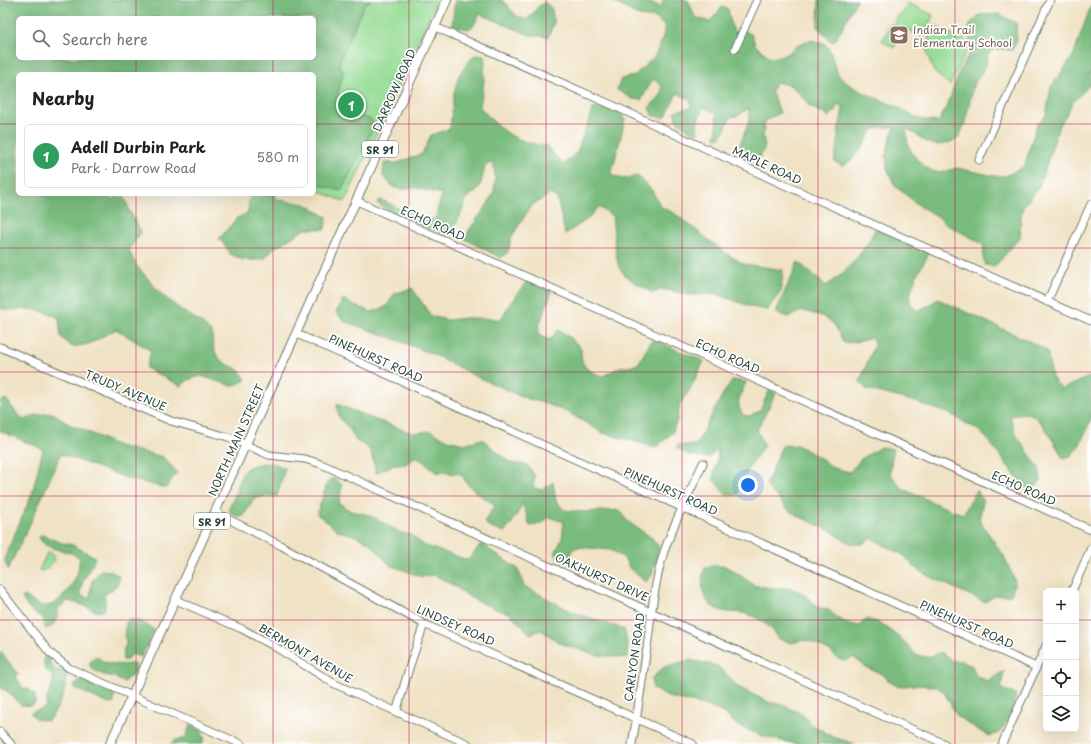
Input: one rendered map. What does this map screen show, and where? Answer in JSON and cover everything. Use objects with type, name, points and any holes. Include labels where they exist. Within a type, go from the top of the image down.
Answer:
[{"type":"main road","name":"DARROW ROAD","points":[[313,298],[447,0]]},
{"type":"main road","name":"NORTH MAIN STREET","points":[[110,744],[313,298]]},
{"type":"street","points":[[736,49],[757,0]]},
{"type":"street","points":[[979,160],[1050,0]]},
{"type":"street","name":"MAPLE ROAD","points":[[435,27],[608,103],[780,183],[1091,322]]},
{"type":"street","name":"ECHO ROAD","points":[[356,201],[1091,530]]},
{"type":"street","points":[[1047,302],[1091,204]]},
{"type":"street","name":"PINEHURST ROAD","points":[[297,334],[1036,667]]},
{"type":"street","name":"TRUDY AVENUE","points":[[0,347],[159,416],[181,424],[216,433],[245,445]]},
{"type":"street","name":"OAKHURST DRIVE","points":[[245,445],[276,457],[305,459],[321,464],[945,744]]},
{"type":"street","name":"CARLYON ROAD","points":[[632,744],[637,718],[651,611],[664,554],[703,463]]},
{"type":"street","name":"LINDSEY ROAD","points":[[216,513],[282,546],[424,624],[693,744]]},
{"type":"street","points":[[1073,588],[1091,548]]},
{"type":"street","points":[[0,590],[50,653],[69,668],[241,744]]},
{"type":"street","name":"BERMONT AVENUE","points":[[176,600],[242,629],[272,645],[335,684],[396,713],[468,744]]},
{"type":"street","points":[[396,713],[424,624]]},
{"type":"street","points":[[1002,744],[1043,652]]},
{"type":"street","points":[[0,732],[10,744]]},
{"type":"green space","points":[[0,0],[437,0],[345,202],[316,190],[316,72],[18,72]]},
{"type":"green space","points":[[0,0],[371,0],[364,5],[340,60],[339,67],[344,71],[335,105],[345,112],[370,119],[375,125],[341,191],[316,184],[316,72],[16,72],[16,196],[109,196],[112,200],[118,196],[125,198],[129,210],[141,232],[129,250],[136,265],[162,295],[181,310],[202,323],[212,333],[212,340],[217,355],[225,363],[237,369],[246,380],[233,386],[201,376],[188,380],[181,386],[146,368],[151,351],[116,329],[89,344],[72,347],[61,337],[59,318],[36,310],[0,308]]},
{"type":"green space","points":[[455,0],[502,0],[517,16],[527,20],[539,6],[545,2],[552,9],[554,23],[548,37],[530,35],[480,14],[474,25],[469,29],[452,26]]},
{"type":"green space","points":[[610,0],[646,0],[646,2],[662,7],[663,0],[688,0],[695,17],[710,22],[722,7],[728,9],[731,25],[736,34],[739,27],[752,35],[755,45],[771,58],[786,54],[806,41],[821,42],[825,44],[831,52],[838,74],[854,88],[894,105],[916,117],[939,122],[949,101],[961,68],[969,55],[970,24],[980,15],[999,14],[1016,23],[1017,42],[1012,50],[995,49],[988,54],[986,65],[973,86],[966,119],[959,138],[950,142],[936,145],[925,141],[906,128],[908,145],[915,157],[925,167],[934,172],[947,171],[957,168],[994,176],[1005,176],[1024,167],[1037,124],[1046,115],[1051,87],[1073,56],[1091,5],[1091,84],[1073,102],[1058,129],[1039,187],[1023,207],[1020,237],[998,263],[994,266],[985,265],[983,258],[984,246],[945,224],[939,217],[921,207],[895,186],[887,168],[886,155],[895,127],[884,127],[872,130],[856,155],[843,166],[834,161],[843,107],[838,104],[834,112],[829,117],[809,106],[799,93],[791,86],[776,82],[771,91],[780,113],[765,121],[763,135],[765,146],[760,157],[751,158],[741,156],[739,148],[749,121],[749,108],[737,116],[731,117],[721,137],[715,138],[717,126],[716,113],[703,107],[697,123],[698,133],[690,131],[676,120],[675,111],[691,108],[691,100],[677,93],[666,116],[662,118],[652,115],[649,108],[661,95],[662,86],[653,79],[641,100],[633,99],[617,90],[621,79],[634,76],[655,56],[662,40],[665,27],[656,18],[639,16]]},
{"type":"green space","points":[[819,0],[857,0],[835,41],[831,42],[818,27]]},
{"type":"green space","points":[[907,3],[933,15],[923,38],[905,28],[894,48],[882,41],[891,24],[894,24],[899,14],[903,14]]},
{"type":"green space","points":[[930,24],[965,40],[969,46],[950,85],[934,72],[927,52]]},
{"type":"green space","points":[[474,55],[485,56],[484,81],[480,107],[495,123],[509,134],[526,142],[547,146],[563,165],[577,152],[593,108],[620,112],[625,120],[611,175],[623,179],[638,176],[651,189],[661,207],[674,213],[727,254],[744,264],[783,270],[781,292],[767,310],[752,307],[716,294],[690,295],[662,289],[652,293],[630,279],[620,269],[618,265],[612,216],[599,207],[585,221],[565,234],[557,198],[550,194],[531,206],[511,238],[508,252],[501,258],[465,239],[494,192],[495,179],[493,162],[485,166],[481,183],[476,192],[467,197],[460,217],[449,234],[445,235],[406,219],[378,204],[377,202],[379,200],[393,205],[421,219],[435,219],[442,194],[416,188],[402,189],[393,187],[383,176],[384,163],[388,162],[394,164],[422,154],[431,135],[450,129],[454,93],[459,75]]},
{"type":"green space","points":[[251,196],[275,196],[278,200],[305,204],[327,217],[325,229],[305,229],[275,247],[265,258],[258,260],[243,260],[230,254],[219,239],[237,218],[248,213],[249,199]]},
{"type":"green space","points":[[876,228],[930,252],[923,263],[911,292],[911,304],[918,311],[938,299],[1035,344],[1047,351],[1052,378],[1062,389],[1091,376],[1091,419],[1080,444],[1072,455],[1064,459],[1046,430],[1034,416],[1025,413],[1010,416],[1016,435],[1039,468],[1041,480],[1035,488],[1025,488],[987,439],[978,430],[950,414],[916,402],[866,389],[860,381],[874,346],[872,337],[863,341],[844,343],[834,324],[822,316],[803,311],[788,317],[776,313],[798,262],[826,286],[855,260]]},
{"type":"green space","points":[[527,281],[552,292],[538,328],[540,336],[550,340],[558,330],[568,336],[581,348],[583,363],[592,372],[603,376],[620,367],[629,367],[638,364],[652,340],[704,361],[689,391],[680,404],[673,432],[656,447],[603,433],[569,413],[547,404],[525,398],[473,375],[435,355],[344,321],[336,313],[343,299],[371,312],[386,307],[394,294],[412,288],[431,316],[447,320],[466,318],[501,319],[511,302]]},
{"type":"green space","points":[[733,380],[746,382],[739,398],[739,406],[743,415],[749,416],[760,411],[769,391],[776,393],[757,430],[764,445],[747,471],[737,495],[726,495],[713,479],[718,455],[717,449],[710,457],[701,457],[692,456],[676,447],[678,445],[696,445],[723,394]]},
{"type":"green space","points":[[6,399],[18,415],[25,420],[35,415],[53,413],[70,425],[118,446],[163,457],[177,472],[166,488],[129,479],[61,454],[8,569],[4,559],[32,494],[43,449],[0,431],[0,401]]},
{"type":"green space","points":[[337,404],[413,433],[431,431],[448,440],[464,444],[482,439],[511,463],[527,465],[535,476],[533,487],[542,490],[553,482],[556,501],[564,510],[583,512],[620,510],[627,521],[652,538],[659,547],[652,575],[646,582],[630,569],[624,558],[611,550],[579,547],[572,549],[570,561],[562,562],[555,553],[562,539],[564,522],[549,517],[541,524],[530,526],[523,504],[510,526],[504,532],[491,528],[484,522],[495,505],[472,489],[461,474],[436,472],[416,456],[406,464],[395,464],[376,473],[371,452],[365,445],[356,441],[351,431],[339,417]]},
{"type":"green space","points":[[797,445],[819,457],[833,468],[850,472],[861,459],[881,447],[893,449],[890,473],[901,488],[963,514],[977,490],[983,502],[979,520],[1004,556],[1015,581],[1011,595],[994,596],[985,602],[928,576],[913,566],[905,556],[871,538],[862,544],[852,544],[831,531],[788,510],[766,485],[782,446]]},
{"type":"green space","points":[[264,463],[276,464],[285,468],[277,496],[265,496],[253,499],[244,516],[240,517],[231,514],[229,509],[243,473],[248,467]]},
{"type":"green space","points":[[334,478],[342,485],[339,503],[350,511],[369,515],[401,533],[411,535],[425,546],[468,560],[481,544],[518,569],[524,586],[572,612],[624,629],[628,658],[596,655],[562,644],[541,630],[530,634],[509,613],[495,609],[471,598],[435,575],[422,577],[390,565],[370,543],[354,535],[338,531],[317,514],[327,483]]},
{"type":"green space","points":[[42,535],[62,543],[73,545],[95,557],[82,585],[81,595],[88,598],[90,596],[92,581],[101,570],[111,571],[119,576],[118,583],[104,595],[105,608],[102,611],[99,612],[80,604],[67,601],[58,609],[58,615],[53,626],[46,629],[43,626],[43,617],[29,609],[22,598],[25,596],[42,606],[55,603],[68,590],[77,575],[78,570],[80,558],[70,552],[47,546],[39,537]]},
{"type":"green space","points":[[50,552],[55,556],[53,562],[48,568],[40,571],[39,570],[47,553]]},
{"type":"green space","points":[[712,566],[725,566],[739,574],[753,585],[772,588],[790,588],[803,593],[819,608],[828,609],[844,622],[859,626],[867,619],[880,623],[906,643],[916,655],[928,657],[941,652],[952,661],[961,661],[972,666],[976,676],[987,681],[1004,671],[1001,689],[1016,694],[1010,716],[1000,732],[991,736],[983,733],[957,716],[944,692],[936,686],[911,685],[899,687],[890,682],[882,674],[867,668],[853,657],[845,661],[838,659],[830,651],[809,641],[801,640],[792,643],[778,639],[777,635],[770,628],[748,614],[721,611],[717,609],[708,602],[702,585],[705,568]]},
{"type":"green space","points":[[129,619],[142,622],[154,630],[141,657],[132,654],[127,660],[123,660],[126,643],[124,636],[126,622]]},
{"type":"green space","points":[[0,651],[18,674],[16,677],[23,689],[27,688],[35,695],[35,703],[32,706],[21,705],[7,691],[0,687]]},
{"type":"green space","points":[[46,653],[50,658],[50,664],[56,671],[66,670],[66,684],[62,697],[56,710],[48,721],[36,719],[30,713],[46,707],[47,699],[54,680],[44,667]]},
{"type":"green space","points":[[94,657],[111,664],[135,665],[137,670],[132,676],[126,679],[124,683],[113,676],[103,674],[93,669],[89,664]]},
{"type":"green space","points":[[689,660],[718,666],[738,687],[770,703],[780,704],[802,714],[811,724],[833,737],[856,744],[796,744],[763,736],[738,726],[723,713],[705,705],[668,697],[653,689],[651,679],[664,667]]},
{"type":"green space","points":[[81,679],[101,690],[114,694],[114,703],[109,704],[74,688],[75,684]]},
{"type":"green space","points":[[191,725],[202,731],[204,737],[203,744],[170,744],[175,740],[185,738]]},
{"type":"place","name":"Indian Trail Elementary School","points":[[899,35]]},
{"type":"place","name":"Adell Durbin Park","points":[[351,105]]}]
